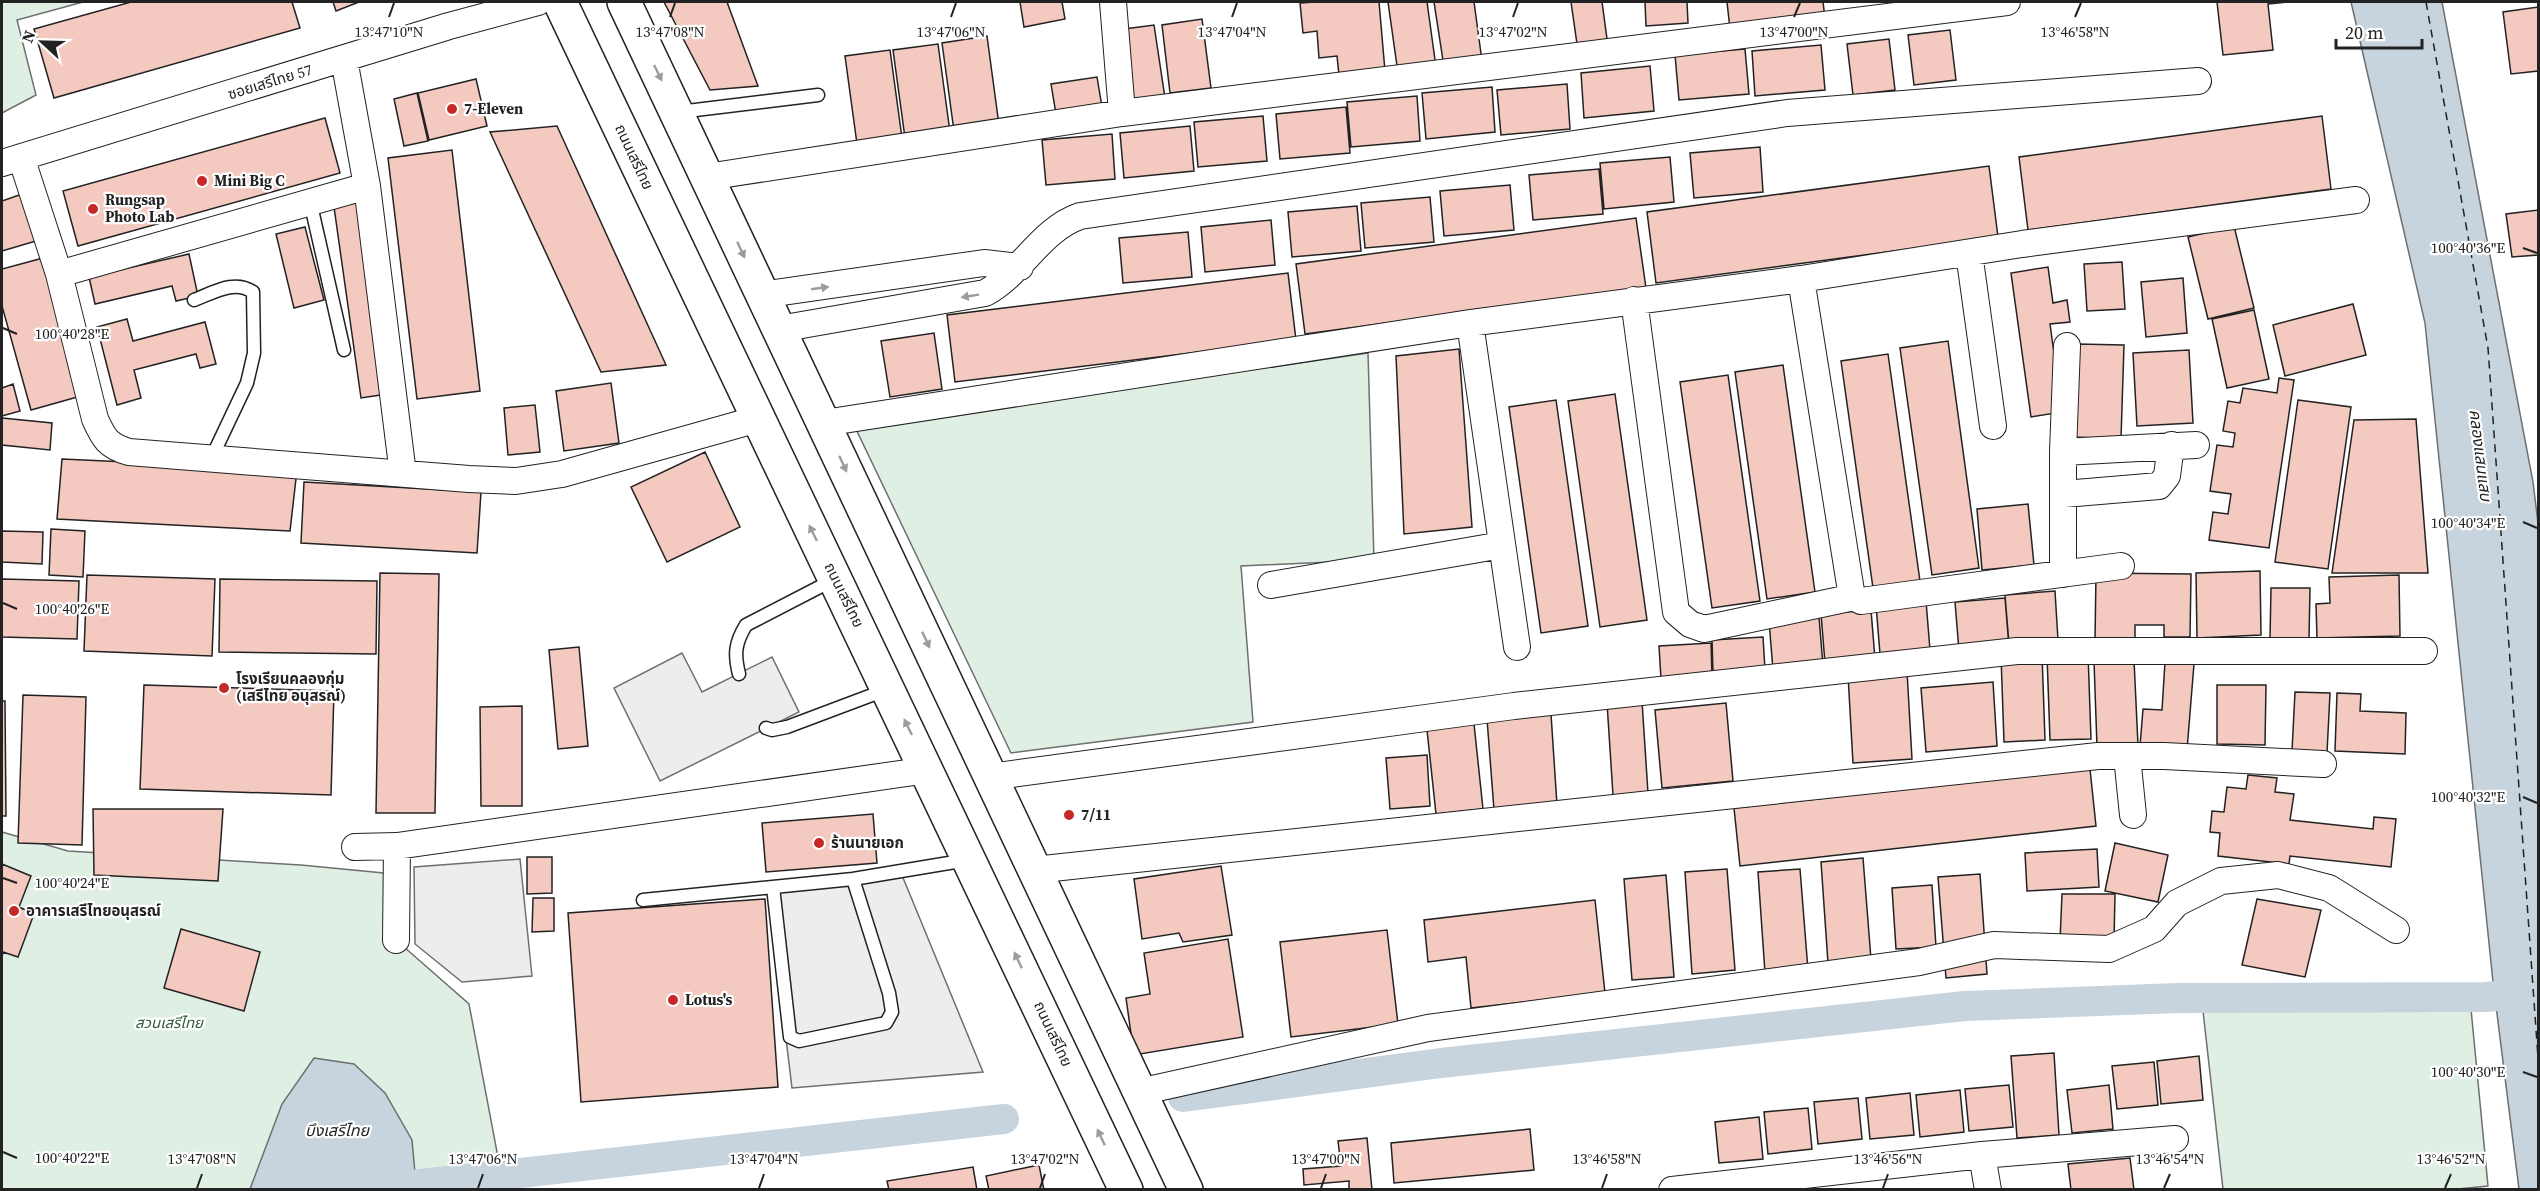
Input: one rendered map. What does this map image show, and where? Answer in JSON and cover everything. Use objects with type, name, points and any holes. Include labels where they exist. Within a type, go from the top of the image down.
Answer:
[{"type":"main road","name":"ถนนเสรีไทย","points":[[560,2],[971,859],[1125,1190]]},
{"type":"main road","points":[[624,2],[1186,1190]]},
{"type":"street","name":"ซอยเสรีไทย 57","points":[[11,160],[538,2]]},
{"type":"street","points":[[1113,2],[1122,113]]},
{"type":"street","points":[[707,177],[1122,113],[2007,2]]},
{"type":"street","points":[[344,59],[367,186],[403,474]]},
{"type":"street","points":[[779,329],[985,293],[998,286],[1020,267],[1050,233],[1066,221],[1080,216],[1787,113],[2198,81]]},
{"type":"street","points":[[11,160],[59,274],[95,420],[102,435],[113,448],[129,452],[211,459],[516,481],[562,474],[758,419]]},
{"type":"street","points":[[59,274],[367,186]]},
{"type":"street","points":[[824,423],[1470,323],[1801,279],[1970,253],[2356,200]]},
{"type":"street","points":[[1970,253],[1993,426]]},
{"type":"street","points":[[762,296],[984,263],[1020,267]]},
{"type":"street","points":[[1801,279],[1851,591],[1854,597],[1860,601],[2121,566]]},
{"type":"street","points":[[856,283],[861,313]]},
{"type":"street","points":[[1634,300],[1676,612],[1690,624],[1704,629],[1854,597]]},
{"type":"street","points":[[1470,323],[1517,647]]},
{"type":"street","points":[[2063,574],[2063,452],[2067,346]]},
{"type":"street","points":[[2064,494],[2159,486],[2167,476],[2171,445]]},
{"type":"street","points":[[2063,452],[2196,445]]},
{"type":"street","points":[[1271,585],[1502,545]]},
{"type":"street","points":[[990,777],[1514,706],[2017,651],[2424,651]]},
{"type":"street","points":[[1034,870],[2098,756],[2164,756],[2323,764]]},
{"type":"street","points":[[2127,756],[2133,815]]},
{"type":"street","points":[[355,848],[397,846],[928,770]]},
{"type":"street","points":[[396,940],[397,846]]},
{"type":"street","points":[[1139,1092],[1428,1028],[1919,962],[1994,945],[2109,949],[2154,929],[2176,903],[2221,881],[2278,875],[2330,888],[2396,930]]},
{"type":"street","points":[[1672,1190],[1982,1155],[2175,1139]]},
{"type":"street","points":[[1982,1155],[1988,1190]]},
{"type":"lane","points":[[676,112],[818,95]]},
{"type":"lane","points":[[310,201],[344,350]]},
{"type":"lane","points":[[194,300],[231,286],[244,286],[253,292],[254,353],[247,383],[211,459]]},
{"type":"lane","points":[[739,674],[735,655],[738,638],[746,625],[836,579]]},
{"type":"lane","points":[[766,728],[787,727],[889,688]]},
{"type":"lane","points":[[643,900],[853,879],[971,859]]},
{"type":"lane","points":[[773,887],[790,1037],[799,1041],[886,1023],[892,1012],[889,993],[853,879]]},
{"type":"green space","points":[[2,2],[83,2],[17,20],[36,95],[2,113]]},
{"type":"green space","points":[[1368,353],[1374,560],[1241,566],[1253,722],[1011,753],[855,427]]},
{"type":"green space","name":"สวนเสรีไทย","points":[[2,832],[68,851],[301,865],[394,874],[396,940],[469,1004],[504,1189],[2,1189]]},
{"type":"green space","points":[[2471,1009],[2488,1186],[2448,1190],[2223,1189],[2203,1011]]},
{"type":"shaded area","points":[[682,653],[702,692],[772,657],[799,712],[660,781],[614,688]]},
{"type":"shaded area","points":[[520,859],[532,976],[462,982],[415,944],[414,867]]},
{"type":"shaded area","points":[[899,868],[983,1072],[792,1088],[767,882]]},
{"type":"water","name":"คลองแสนแสบ","points":[[2351,2],[2442,2],[2533,482],[2538,523],[2538,1189],[2519,1189],[2493,982],[2425,323]]},
{"type":"water","name":"บึงเสรีไทย","points":[[314,1058],[354,1064],[385,1093],[412,1140],[415,1173],[410,1189],[250,1189],[282,1104]]},
{"type":"building","points":[[131,2],[292,2],[300,28],[54,98],[34,29]]},
{"type":"building","points":[[333,2],[359,2],[336,11]]},
{"type":"building","points":[[664,2],[727,2],[758,86],[710,90]]},
{"type":"building","points":[[1020,2],[1062,2],[1065,19],[1024,27]]},
{"type":"building","points":[[1379,2],[1385,71],[1339,75],[1337,56],[1319,58],[1317,31],[1303,33],[1300,3]]},
{"type":"building","points":[[1388,2],[1427,2],[1436,67],[1398,73]]},
{"type":"building","points":[[1434,2],[1474,2],[1482,61],[1444,67]]},
{"type":"building","points":[[1571,2],[1602,2],[1607,39],[1577,44]]},
{"type":"building","points":[[1645,2],[1687,2],[1688,23],[1646,26]]},
{"type":"building","points":[[1727,2],[1823,2],[1825,18],[1730,29]]},
{"type":"building","points":[[2217,2],[2288,2],[2268,4],[2273,50],[2223,55]]},
{"type":"building","points":[[2538,7],[2538,71],[2511,74],[2503,12]]},
{"type":"building","points":[[1202,19],[1211,88],[1170,93],[1162,25]]},
{"type":"building","points":[[1154,25],[1165,98],[1128,104],[1117,30]]},
{"type":"building","points":[[1950,30],[1956,80],[1914,85],[1908,35]]},
{"type":"building","points":[[987,36],[999,125],[954,131],[942,43]]},
{"type":"building","points":[[1889,39],[1895,90],[1853,95],[1847,44]]},
{"type":"building","points":[[938,44],[950,132],[905,138],[893,50]]},
{"type":"building","points":[[1821,45],[1825,90],[1755,96],[1752,51]]},
{"type":"building","points":[[1745,49],[1749,94],[1679,100],[1675,55]]},
{"type":"building","points":[[890,50],[902,138],[857,144],[845,56]]},
{"type":"building","points":[[1650,66],[1654,111],[1584,118],[1581,73]]},
{"type":"building","points":[[1097,77],[1102,107],[1056,114],[1051,84]]},
{"type":"building","name":"7-Eleven","points":[[476,79],[487,126],[429,140],[418,93]]},
{"type":"building","points":[[1567,84],[1570,129],[1501,135],[1497,90]]},
{"type":"building","points":[[1492,87],[1495,132],[1426,139],[1422,93]]},
{"type":"building","points":[[417,93],[428,141],[404,146],[394,99]]},
{"type":"building","points":[[1417,96],[1420,141],[1351,147],[1347,102]]},
{"type":"building","points":[[1346,107],[1350,153],[1280,159],[1276,114]]},
{"type":"building","points":[[1263,116],[1267,161],[1198,167],[1194,122]]},
{"type":"building","points":[[2322,116],[2331,189],[2028,230],[2019,157]]},
{"type":"building","points":[[325,118],[340,173],[78,246],[63,191]]},
{"type":"building","points":[[557,126],[666,365],[601,372],[490,132]]},
{"type":"building","points":[[1190,126],[1194,171],[1124,178],[1120,133]]},
{"type":"building","points":[[1112,134],[1115,179],[1046,185],[1042,140]]},
{"type":"building","points":[[1760,147],[1763,192],[1694,198],[1690,153]]},
{"type":"building","points":[[452,150],[480,391],[417,399],[388,158]]},
{"type":"building","points":[[1670,157],[1674,202],[1604,209],[1600,163]]},
{"type":"building","points":[[1989,166],[1998,237],[1656,283],[1647,212]]},
{"type":"building","points":[[1599,169],[1603,214],[1533,220],[1529,175]]},
{"type":"building","points":[[1510,185],[1514,230],[1444,236],[1440,191]]},
{"type":"building","points":[[22,194],[36,241],[2,251],[2,201]]},
{"type":"building","points":[[360,196],[387,394],[361,398],[333,200]]},
{"type":"building","points":[[1430,197],[1434,242],[1365,248],[1361,203]]},
{"type":"building","points":[[1357,206],[1361,251],[1292,257],[1288,212]]},
{"type":"building","points":[[2538,210],[2538,255],[2512,257],[2506,214]]},
{"type":"building","points":[[1636,218],[1646,288],[1305,334],[1296,264]]},
{"type":"building","points":[[1271,220],[1275,265],[1205,272],[1201,227]]},
{"type":"building","points":[[2234,226],[2254,308],[2208,319],[2188,237]]},
{"type":"building","points":[[305,227],[324,300],[294,308],[276,234]]},
{"type":"building","points":[[1188,232],[1192,277],[1123,283],[1119,238]]},
{"type":"building","points":[[189,254],[198,296],[176,301],[172,286],[95,304],[89,277]]},
{"type":"building","points":[[43,258],[81,396],[31,410],[2,306],[2,269]]},
{"type":"building","points":[[2122,262],[2125,309],[2087,311],[2084,264]]},
{"type":"building","points":[[2048,267],[2053,303],[2067,300],[2070,322],[2050,324],[2062,412],[2031,417],[2011,273]]},
{"type":"building","points":[[1288,273],[1296,340],[955,382],[947,315]]},
{"type":"building","points":[[2183,278],[2187,333],[2146,337],[2141,282]]},
{"type":"building","points":[[2353,304],[2366,355],[2285,376],[2273,325]]},
{"type":"building","points":[[2254,310],[2269,379],[2227,388],[2212,319]]},
{"type":"building","points":[[127,319],[133,341],[205,322],[216,364],[200,368],[196,354],[134,370],[141,398],[117,405],[97,327]]},
{"type":"building","points":[[934,333],[942,389],[890,397],[881,341]]},
{"type":"building","points":[[1948,341],[1979,568],[1932,575],[1900,348]]},
{"type":"building","points":[[2077,344],[2124,345],[2121,439],[2074,437]]},
{"type":"building","points":[[1459,349],[1472,527],[1404,534],[1396,356]]},
{"type":"building","points":[[2189,350],[2193,423],[2137,426],[2133,353]]},
{"type":"building","points":[[1888,354],[1920,581],[1873,588],[1841,361]]},
{"type":"building","points":[[1783,365],[1815,592],[1767,599],[1735,372]]},
{"type":"building","points":[[1728,375],[1760,601],[1712,608],[1680,382]]},
{"type":"building","points":[[2279,378],[2294,380],[2269,548],[2209,540],[2213,512],[2228,514],[2231,494],[2210,491],[2217,445],[2233,447],[2235,433],[2223,431],[2228,401],[2240,403],[2243,388],[2277,393]]},
{"type":"building","points":[[611,383],[619,443],[564,451],[556,391]]},
{"type":"building","points":[[13,384],[20,411],[2,416],[2,388]]},
{"type":"building","points":[[1615,394],[1647,620],[1600,627],[1568,401]]},
{"type":"building","points":[[1556,400],[1588,626],[1541,633],[1509,407]]},
{"type":"building","points":[[2298,400],[2351,407],[2328,569],[2275,562]]},
{"type":"building","points":[[535,405],[540,452],[508,455],[504,408]]},
{"type":"building","points":[[2,418],[52,423],[50,450],[2,445]]},
{"type":"building","points":[[2416,419],[2428,573],[2332,573],[2354,420]]},
{"type":"building","points":[[705,452],[740,527],[667,562],[631,487]]},
{"type":"building","points":[[62,459],[297,470],[290,531],[57,519]]},
{"type":"building","points":[[304,482],[481,492],[477,553],[301,543]]},
{"type":"building","points":[[2028,504],[2034,565],[1982,570],[1977,509]]},
{"type":"building","points":[[51,529],[85,531],[83,577],[49,575]]},
{"type":"building","points":[[2,531],[43,532],[42,564],[2,562]]},
{"type":"building","points":[[2260,571],[2261,635],[2197,638],[2196,573]]},
{"type":"building","points":[[380,573],[439,574],[435,813],[376,813]]},
{"type":"building","points":[[2096,573],[2191,574],[2190,637],[2164,637],[2164,625],[2135,625],[2135,642],[2095,641]]},
{"type":"building","points":[[87,575],[215,579],[212,656],[84,651]]},
{"type":"building","points":[[2399,575],[2400,636],[2317,638],[2316,604],[2330,603],[2329,577]]},
{"type":"building","points":[[2,579],[79,581],[77,639],[2,637]]},
{"type":"building","points":[[220,579],[377,581],[376,654],[219,652]]},
{"type":"building","points":[[2271,588],[2310,588],[2309,639],[2270,639]]},
{"type":"building","points":[[2055,591],[2058,640],[2009,644],[2005,595]]},
{"type":"building","points":[[2005,598],[2009,647],[1959,651],[1955,602]]},
{"type":"building","points":[[1926,601],[1930,650],[1880,654],[1876,605]]},
{"type":"building","points":[[1871,610],[1875,659],[1825,663],[1821,614]]},
{"type":"building","points":[[1819,617],[1823,666],[1773,670],[1769,621]]},
{"type":"building","points":[[1763,637],[1765,670],[1713,673],[1712,640]]},
{"type":"building","points":[[1711,643],[1712,676],[1661,679],[1659,646]]},
{"type":"building","points":[[579,647],[588,746],[558,749],[549,650]]},
{"type":"building","points":[[2088,653],[2091,739],[2050,740],[2047,655]]},
{"type":"building","points":[[2042,654],[2045,740],[2004,742],[2001,656]]},
{"type":"building","points":[[2134,660],[2138,745],[2097,747],[2094,661]]},
{"type":"building","points":[[2165,662],[2194,664],[2187,750],[2140,746],[2143,709],[2162,710]]},
{"type":"building","points":[[1907,671],[1912,759],[1853,763],[1848,675]]},
{"type":"building","points":[[1993,682],[1997,746],[1926,752],[1921,688]]},
{"type":"building","points":[[144,685],[334,691],[331,795],[140,789]]},
{"type":"building","points":[[2217,685],[2266,685],[2265,745],[2217,744]]},
{"type":"building","points":[[2295,692],[2330,693],[2327,753],[2292,751]]},
{"type":"building","points":[[2337,693],[2361,694],[2360,711],[2406,713],[2405,754],[2335,751]]},
{"type":"building","points":[[23,695],[86,697],[82,845],[18,843]]},
{"type":"building","points":[[2,701],[5,701],[6,816],[2,816]]},
{"type":"building","points":[[1642,701],[1648,793],[1613,795],[1607,703]]},
{"type":"building","points":[[1726,703],[1733,781],[1662,788],[1655,710]]},
{"type":"building","points":[[522,706],[522,806],[481,806],[480,707]]},
{"type":"building","points":[[1551,714],[1557,805],[1494,810],[1487,719]]},
{"type":"building","points":[[1474,724],[1483,809],[1436,814],[1427,730]]},
{"type":"building","points":[[1427,755],[1430,806],[1390,809],[1386,758]]},
{"type":"building","points":[[2090,769],[2096,826],[1740,866],[1734,808]]},
{"type":"building","points":[[2248,775],[2277,778],[2275,792],[2294,794],[2290,820],[2373,829],[2374,817],[2396,819],[2391,867],[2290,856],[2289,864],[2218,856],[2220,833],[2210,832],[2212,811],[2224,812],[2227,787],[2246,789]]},
{"type":"building","points":[[93,809],[223,809],[218,881],[94,875]]},
{"type":"building","name":"ร้านนายเอก","points":[[873,814],[877,863],[766,872],[762,823]]},
{"type":"building","points":[[2115,843],[2168,855],[2158,902],[2105,891]]},
{"type":"building","points":[[2097,849],[2099,887],[2027,891],[2025,853]]},
{"type":"building","points":[[527,857],[552,857],[552,893],[527,894]]},
{"type":"building","points":[[1863,858],[1871,959],[1828,963],[1821,862]]},
{"type":"building","name":"อาคารเสรีไทยอนุสรณ์","points":[[2,864],[31,876],[19,907],[34,914],[18,957],[3,952],[2,957]]},
{"type":"building","points":[[1221,866],[1232,935],[1183,942],[1179,933],[1142,939],[1134,879]]},
{"type":"building","points":[[1727,869],[1735,970],[1692,974],[1685,872]]},
{"type":"building","points":[[1800,869],[1808,970],[1765,973],[1758,872]]},
{"type":"building","points":[[1980,874],[1987,974],[1946,978],[1938,877]]},
{"type":"building","points":[[1666,875],[1674,977],[1632,980],[1624,879]]},
{"type":"building","points":[[1932,885],[1936,947],[1896,949],[1892,888]]},
{"type":"building","points":[[2062,894],[2115,894],[2114,942],[2060,941]]},
{"type":"building","points":[[533,898],[554,898],[554,931],[532,932]]},
{"type":"building","name":"Lotus's","points":[[765,899],[778,1087],[581,1102],[568,913]]},
{"type":"building","points":[[2257,899],[2321,910],[2305,977],[2242,965]]},
{"type":"building","points":[[1595,900],[1605,993],[1471,1008],[1466,957],[1428,962],[1424,920]]},
{"type":"building","points":[[181,929],[260,952],[244,1011],[164,988]]},
{"type":"building","points":[[1387,930],[1398,1024],[1291,1037],[1280,942]]},
{"type":"building","points":[[1228,939],[1243,1037],[1134,1055],[1126,998],[1150,994],[1144,953]]},
{"type":"building","points":[[2054,1053],[2059,1135],[2017,1138],[2011,1056]]},
{"type":"building","points":[[2199,1056],[2203,1100],[2161,1104],[2157,1061]]},
{"type":"building","points":[[2154,1062],[2158,1105],[2117,1109],[2112,1066]]},
{"type":"building","points":[[2009,1085],[2013,1127],[1969,1131],[1965,1089]]},
{"type":"building","points":[[2109,1085],[2113,1129],[2072,1133],[2067,1090]]},
{"type":"building","points":[[1960,1090],[1964,1132],[1920,1137],[1916,1095]]},
{"type":"building","points":[[1910,1093],[1914,1135],[1870,1139],[1866,1098]]},
{"type":"building","points":[[1858,1098],[1862,1139],[1818,1144],[1814,1102]]},
{"type":"building","points":[[1808,1108],[1812,1149],[1768,1154],[1764,1112]]},
{"type":"building","points":[[1759,1117],[1763,1159],[1719,1163],[1715,1122]]},
{"type":"building","points":[[1530,1129],[1534,1170],[1394,1183],[1391,1143]]},
{"type":"building","points":[[1367,1138],[1372,1190],[1349,1190],[1349,1181],[1304,1185],[1303,1169],[1341,1166],[1338,1141]]},
{"type":"building","points":[[2130,1158],[2134,1190],[2071,1190],[2068,1164]]},
{"type":"building","points":[[1039,1165],[1044,1190],[989,1190],[986,1176]]},
{"type":"building","points":[[973,1167],[977,1190],[889,1190],[887,1181]]},
{"type":"waterway","points":[[1183,1097],[1441,1063],[1965,1006],[2178,998],[2486,997],[2538,992]]},
{"type":"waterway","points":[[402,1190],[412,1185],[1004,1119]]},
{"type":"ferry route","points":[[2426,2],[2488,348],[2538,1058]]},
{"type":"place","name":"7-Eleven","points":[[452,109]]},
{"type":"place","name":"Mini Big C","points":[[202,181]]},
{"type":"place","name":"Rungsap Photo Lab","points":[[93,209]]},
{"type":"place","name":"โรงเรียนคลองกุ่ม (เสรีไทย อนุสรณ์)","points":[[224,688]]},
{"type":"place","name":"7/11","points":[[1069,815]]},
{"type":"place","name":"ร้านนายเอก","points":[[819,843]]},
{"type":"place","name":"อาคารเสรีไทยอนุสรณ์","points":[[14,911]]},
{"type":"place","name":"Lotus's","points":[[673,1000]]}]
